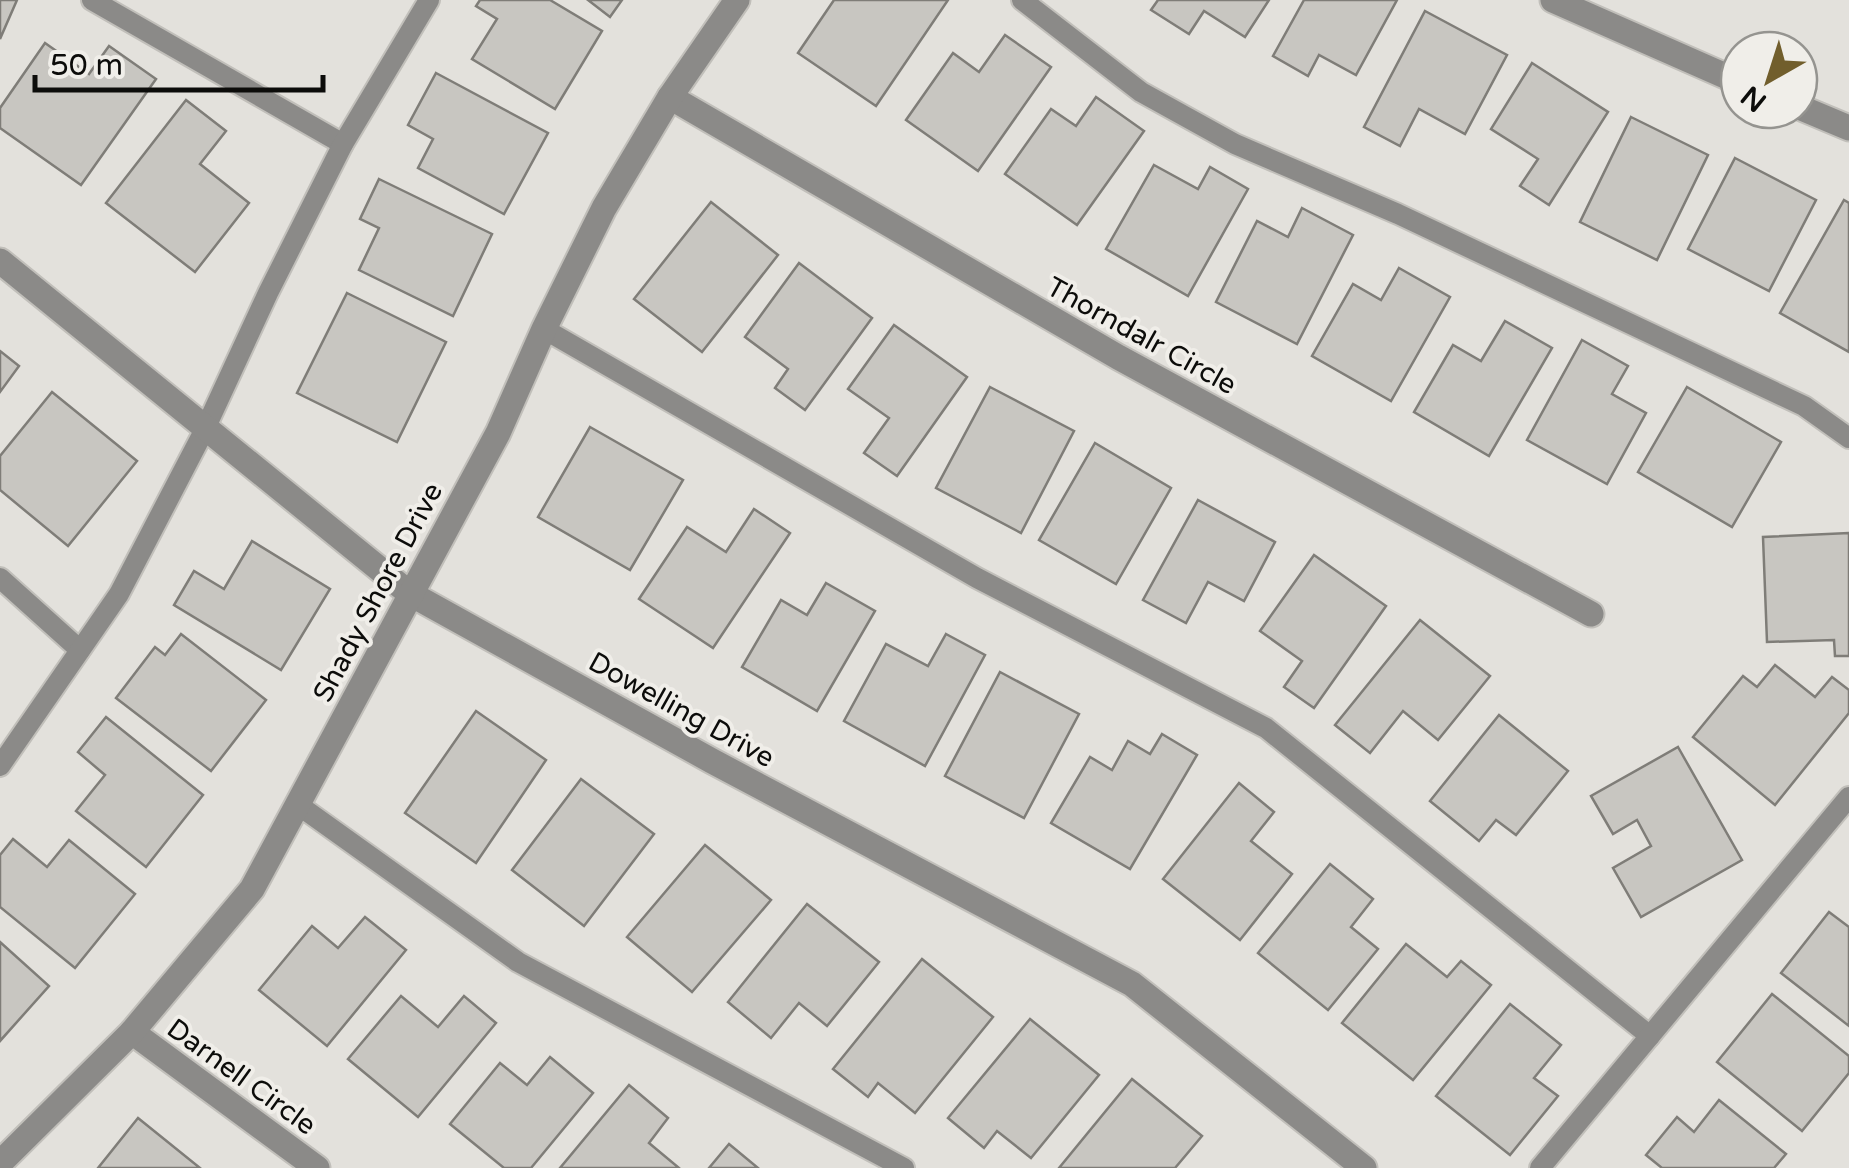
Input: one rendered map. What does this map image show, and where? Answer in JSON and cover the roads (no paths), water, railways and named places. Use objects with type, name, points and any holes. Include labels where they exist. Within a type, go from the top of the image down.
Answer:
[{"type":"street","name":"Shady Shore Drive","points":[[0,1164],[132,1032],[252,889],[498,433],[604,208],[670,97],[737,0]]},
{"type":"street","points":[[1552,0],[1719,73]]},
{"type":"street","name":"Thorndalr Circle","points":[[670,97],[1118,357],[1591,614]]},
{"type":"street","points":[[1819,115],[1849,128]]},
{"type":"street","name":"Dowelling Drive","points":[[0,261],[409,594],[1132,984],[1364,1168]]},
{"type":"street","name":"Darnell Circle","points":[[132,1032],[317,1168]]},
{"type":"lane","points":[[92,0],[343,144]]},
{"type":"lane","points":[[0,766],[119,594],[205,429],[343,144],[429,0]]},
{"type":"lane","points":[[1022,0],[1141,92],[1235,144],[1398,214],[1804,406],[1849,438]]},
{"type":"lane","points":[[544,329],[977,578],[1266,728],[1650,1036]]},
{"type":"lane","points":[[0,578],[80,650]]},
{"type":"lane","points":[[1540,1168],[1849,798]]},
{"type":"lane","points":[[297,804],[518,962],[904,1168]]}]
